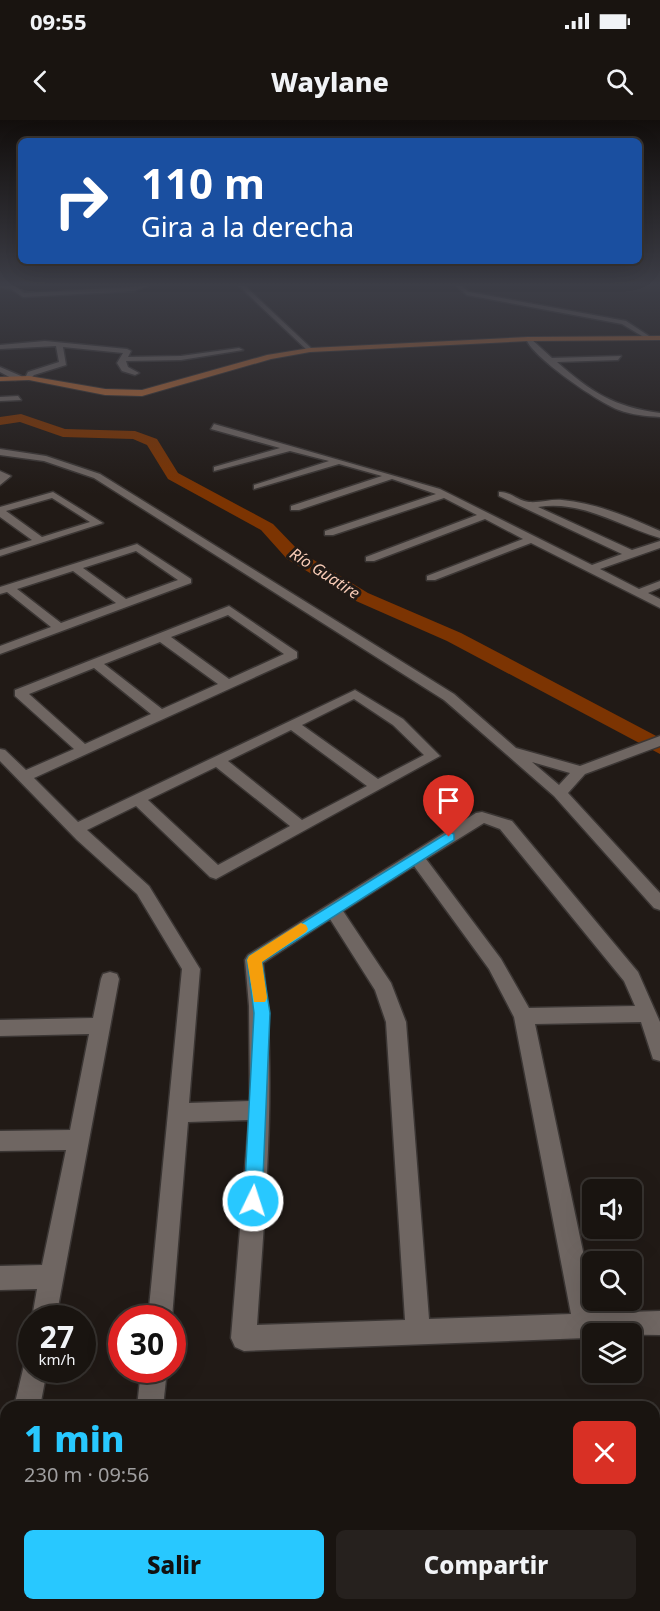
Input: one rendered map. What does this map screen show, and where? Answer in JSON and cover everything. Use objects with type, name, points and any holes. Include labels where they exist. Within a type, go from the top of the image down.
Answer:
[{"type":"main road","points":[[0,379],[29,378],[105,392],[142,393],[278,356]]},
{"type":"street","points":[[29,378],[31,374],[63,363],[61,356]]},
{"type":"street","points":[[125,356],[121,363],[125,369],[135,373]]},
{"type":"street","points":[[123,359],[199,356]]},
{"type":"street","points":[[545,356],[619,408],[660,415]]},
{"type":"street","points":[[550,360],[618,358]]},
{"type":"street","points":[[0,369],[18,378]]},
{"type":"street","points":[[0,399],[18,398]]},
{"type":"street","points":[[214,426],[392,476],[444,495],[660,604]]},
{"type":"street","points":[[218,469],[290,447]]},
{"type":"street","points":[[0,452],[46,459],[96,476],[247,568],[449,698],[559,793],[660,904]]},
{"type":"street","points":[[257,487],[339,461]]},
{"type":"street","points":[[0,474],[6,476],[0,482]]},
{"type":"street","points":[[295,508],[392,476]]},
{"type":"street","points":[[502,494],[631,554]]},
{"type":"street","points":[[0,511],[53,495],[98,523],[0,553]]},
{"type":"street","points":[[329,533],[444,495]]},
{"type":"street","points":[[527,505],[549,503],[607,513],[660,535]]},
{"type":"street","points":[[0,511],[42,541]]},
{"type":"street","points":[[370,559],[485,516]]},
{"type":"street","points":[[431,578],[532,539]]},
{"type":"street","points":[[591,569],[660,544]]},
{"type":"street","points":[[0,650],[187,581],[137,547],[4,590]]},
{"type":"street","points":[[75,567],[126,604]]},
{"type":"street","points":[[638,593],[660,584]]},
{"type":"street","points":[[4,590],[59,628]]},
{"type":"street","points":[[24,777],[293,655],[229,610],[21,693],[83,750]]},
{"type":"street","points":[[162,637],[227,684]]},
{"type":"street","points":[[95,663],[159,715]]},
{"type":"street","points":[[76,829],[137,799],[217,760],[355,694],[398,722],[433,756],[216,873],[137,799]]},
{"type":"street","points":[[292,724],[377,786]]},
{"type":"street","points":[[559,793],[580,771],[641,750],[660,740]]},
{"type":"street","points":[[511,751],[580,771]]},
{"type":"street","points":[[0,753],[76,829],[143,890],[191,969],[161,1305]]},
{"type":"street","points":[[217,760],[301,827]]},
{"type":"street","points":[[582,1326],[244,1338],[259,1110],[262,1013],[254,960],[482,817],[506,825],[631,976],[648,1014],[660,1053]]},
{"type":"street","points":[[416,857],[495,964],[524,1016],[585,1323]]},
{"type":"street","points":[[333,909],[384,988],[396,1022],[418,1332]]},
{"type":"street","points":[[47,1305],[110,979]]},
{"type":"street","points":[[524,1016],[648,1014]]},
{"type":"street","points":[[0,1028],[100,1026]]},
{"type":"street","points":[[178,1113],[259,1110]]},
{"type":"street","points":[[0,1141],[78,1140]]},
{"type":"street","points":[[0,1278],[52,1277]]},
{"type":"street","points":[[642,1324],[660,1323]]},
{"type":"street","points":[[28,1401],[32,1383]]},
{"type":"street","points":[[151,1401],[153,1383]]},
{"type":"waterway","name":"Río Guatire","points":[[0,421],[21,418],[63,433],[135,435],[152,442],[173,476],[267,527],[293,555],[362,597],[454,637],[660,747]]},
{"type":"slow traffic","points":[[260,998],[254,960],[301,929]]},
{"type":"route","points":[[253,1201],[262,1013],[254,960],[274,945],[449,837]]}]
